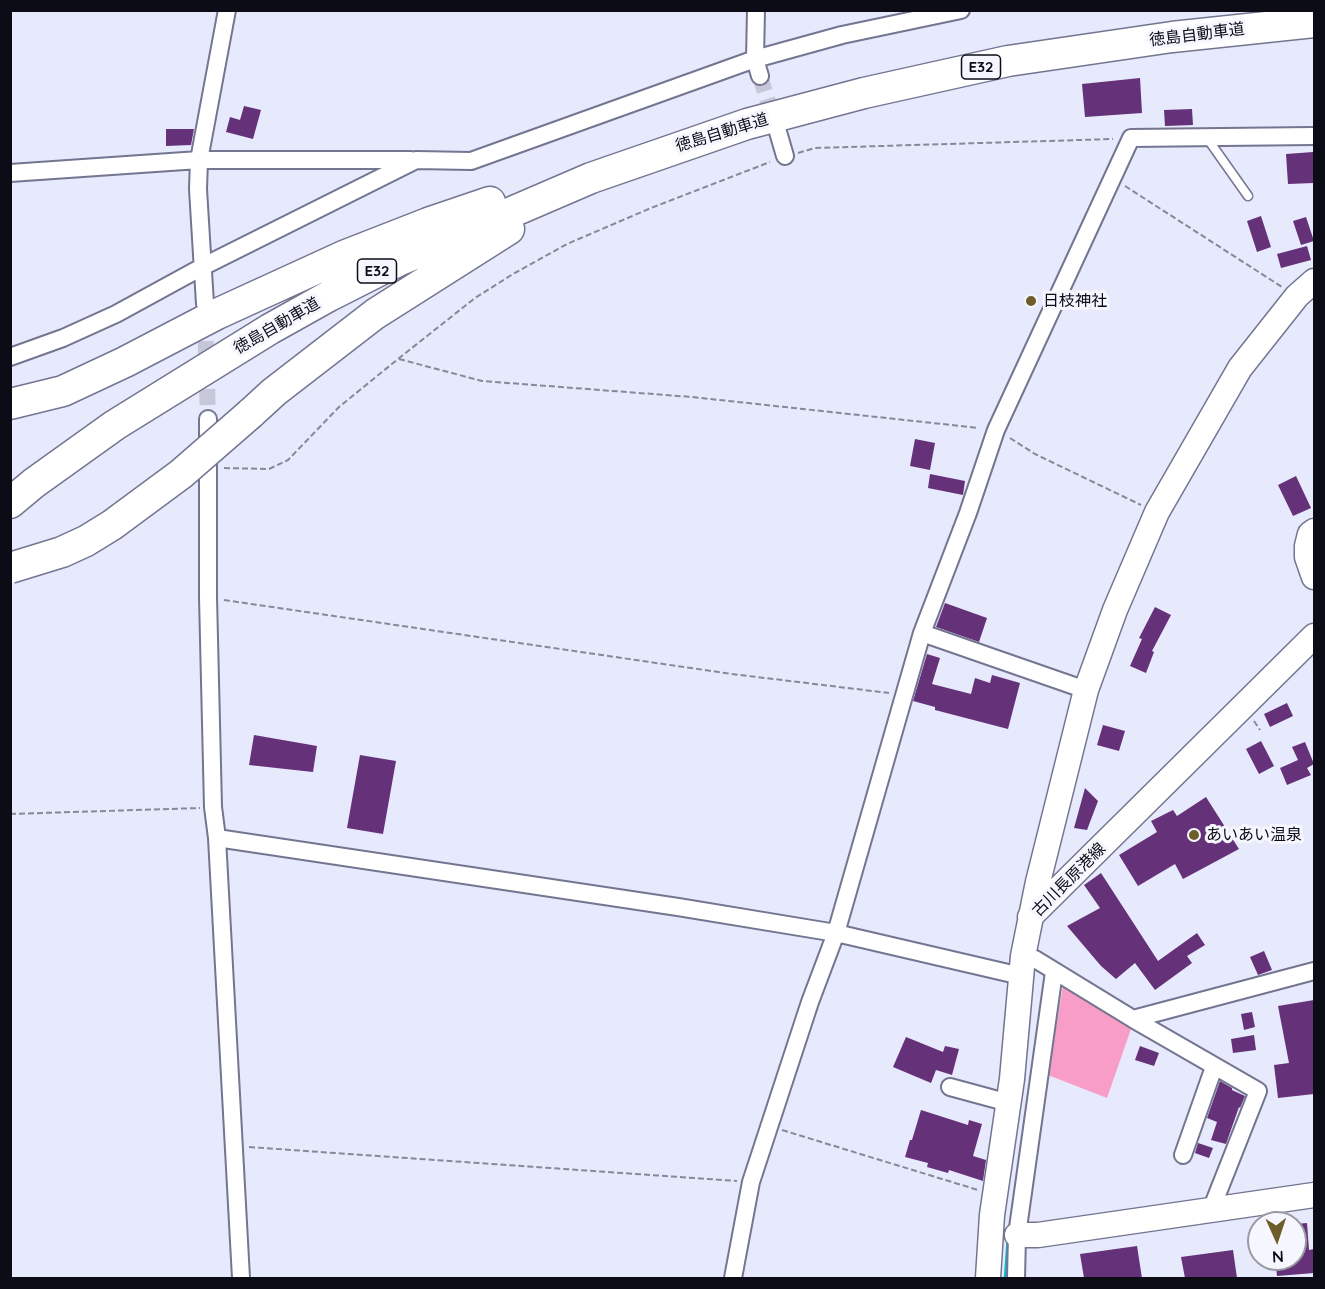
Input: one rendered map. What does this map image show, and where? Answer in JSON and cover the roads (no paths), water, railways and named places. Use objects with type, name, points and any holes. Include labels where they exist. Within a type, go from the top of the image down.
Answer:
[{"type":"highway","name":"徳島自動車道","points":[[10,503],[77,451],[270,329],[388,266],[591,178],[747,124],[864,93],[1008,61],[1172,37],[1314,22]]},
{"type":"highway","points":[[10,404],[63,390],[125,362],[261,293],[346,255],[418,227],[513,194],[657,154]]},
{"type":"highway","points":[[10,568],[62,552],[112,525],[181,474],[274,392],[375,315],[591,178]]},
{"type":"highway","name":"徳島自動車道","points":[[10,521],[175,387]]},
{"type":"street","points":[[205,304],[198,189],[199,160],[227,10]]},
{"type":"street","points":[[756,10],[755,59],[760,76]]},
{"type":"street","points":[[10,173],[199,160],[471,160],[755,59],[842,35],[961,10]]},
{"type":"street","points":[[778,132],[784,156]]},
{"type":"street","points":[[733,1278],[751,1182],[810,1002],[836,933],[922,633],[968,513],[996,429],[1131,138],[1314,136]]},
{"type":"street","points":[[10,357],[63,338],[116,314],[202,267],[416,160]]},
{"type":"street","points":[[1030,917],[1086,690],[1115,610],[1157,512],[1240,368],[1306,289]]},
{"type":"street","points":[[208,419],[208,597],[213,807],[217,838],[241,1278]]},
{"type":"street","points":[[1314,531],[1310,534],[1307,546],[1307,557],[1314,577]]},
{"type":"street","points":[[922,633],[1086,690]]},
{"type":"street","name":"古川長原港線","points":[[988,1278],[995,1195],[1009,1103],[1022,966],[1030,917],[1314,636]]},
{"type":"street","points":[[217,838],[678,907],[1022,966],[1035,959],[1132,1019],[1258,1091],[1211,1210]]},
{"type":"street","points":[[1132,1019],[1314,971]]},
{"type":"street","points":[[1016,1278],[1017,1235],[1054,972]]},
{"type":"street","points":[[1183,1155],[1214,1067]]},
{"type":"street","points":[[950,1087],[1009,1103]]},
{"type":"street","points":[[1017,1235],[1038,1235],[1314,1195]]},
{"type":"lane","points":[[1206,138],[1248,196]]},
{"type":"waterway","points":[[1006,1278],[1009,1236]]},
{"type":"tunnel","points":[[760,76],[775,124]]},
{"type":"tunnel","points":[[205,317],[208,419]]},
{"type":"place","name":"日枝神社","points":[[1031,301]]},
{"type":"place","name":"あいあい温泉","points":[[1194,835]]}]
